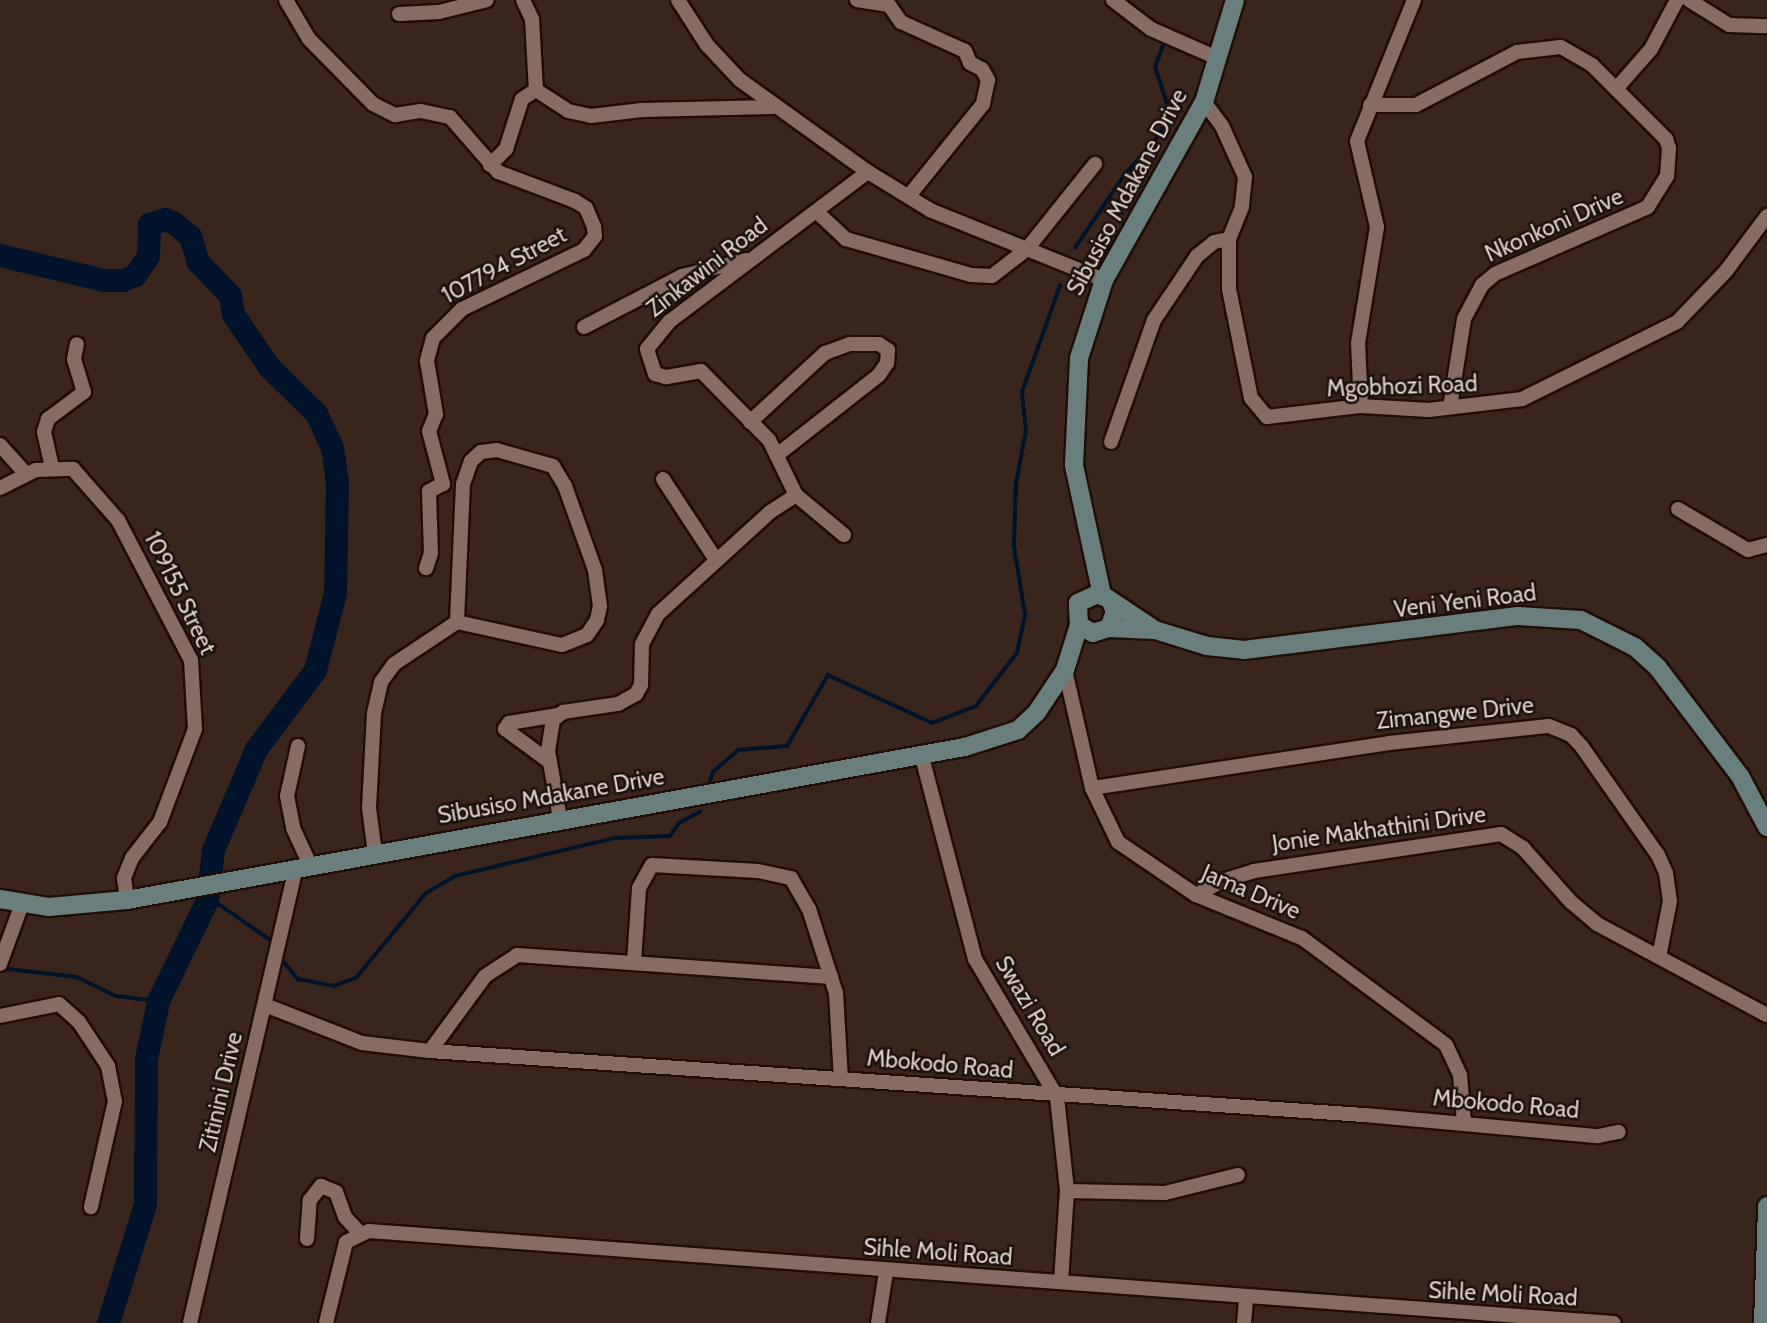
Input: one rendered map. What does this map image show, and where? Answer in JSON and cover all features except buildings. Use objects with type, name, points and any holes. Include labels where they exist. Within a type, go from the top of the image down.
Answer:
[{"type":"street","name":"107794 Street","points":[[286,0],[309,39],[373,104],[395,115],[421,111],[444,114],[456,122],[490,165],[507,178],[580,204],[595,236],[584,250],[462,309],[433,338],[427,361],[436,414],[429,432],[443,484],[429,491],[431,553],[426,568]]},
{"type":"street","points":[[399,14],[439,12],[487,0]]},
{"type":"street","points":[[523,0],[532,19],[536,90],[555,105],[591,116],[642,110],[773,107]]},
{"type":"street","points":[[678,0],[725,66],[773,107],[868,172],[908,197],[1104,279]]},
{"type":"street","points":[[857,0],[888,3],[901,22],[965,51],[970,63],[982,69],[988,79],[983,104],[908,197]]},
{"type":"street","points":[[1113,0],[1141,24],[1217,58]]},
{"type":"street","name":"Sibusiso Mdakane Drive","points":[[1100,597],[1074,465],[1074,392],[1087,322],[1104,279],[1204,102],[1235,0]]},
{"type":"street","points":[[1361,407],[1358,343],[1377,227],[1357,141],[1414,0]]},
{"type":"street","points":[[1616,89],[1651,50],[1678,0]]},
{"type":"street","points":[[1689,0],[1729,25],[1767,26]]},
{"type":"street","name":"Nkonkoni Drive","points":[[1370,105],[1416,105],[1499,60],[1537,47],[1561,47],[1578,54],[1666,139],[1669,163],[1661,190],[1648,207],[1629,218],[1495,274],[1482,285],[1464,319],[1450,407]]},
{"type":"street","points":[[490,165],[506,149],[522,99],[536,90]]},
{"type":"street","name":"Mgobhozi Road","points":[[1204,102],[1222,126],[1245,177],[1242,207],[1229,239],[1229,289],[1245,376],[1256,409],[1276,418],[1361,407],[1429,410],[1522,400],[1654,337],[1700,300],[1767,216]]},
{"type":"street","points":[[817,212],[846,239],[976,276],[996,275],[1027,248],[1095,164]]},
{"type":"street","name":"Zinkawini Road","points":[[844,535],[796,495],[777,455],[750,422],[701,371],[695,369],[666,377],[654,374],[646,357],[650,342],[670,321],[868,172]]},
{"type":"street","points":[[1111,442],[1154,320],[1197,256],[1214,242],[1229,239]]},
{"type":"street","points":[[584,327],[682,276],[749,260]]},
{"type":"street","points":[[0,488],[24,473],[52,467],[44,432],[48,419],[84,392],[74,359],[77,344]]},
{"type":"street","points":[[750,422],[825,353],[850,344],[879,344],[888,349],[887,363],[879,375],[777,455]]},
{"type":"street","points":[[0,445],[24,473]]},
{"type":"street","points":[[375,853],[369,808],[374,713],[382,682],[405,653],[457,622],[562,645],[587,635],[597,620],[600,606],[595,570],[565,486],[553,466],[497,450],[481,452],[471,461],[463,484],[457,622]]},
{"type":"street","name":"109155 Street","points":[[52,467],[73,469],[118,520],[191,660],[195,729],[160,822],[128,868],[127,900]]},
{"type":"street","points":[[663,479],[716,560]]},
{"type":"street","points":[[550,762],[505,729],[509,723],[618,704],[636,694],[641,685],[642,643],[649,626],[716,560],[796,495]]},
{"type":"street","points":[[1678,509],[1748,550],[1767,545]]},
{"type":"street","points":[[1100,597],[1115,612],[1094,629],[1076,608],[1100,597]]},
{"type":"street","name":"Veni Yeni Road","points":[[1100,597],[1155,630],[1207,646],[1244,650],[1518,616],[1581,620],[1635,647],[1658,668],[1740,776],[1767,827]]},
{"type":"street","name":"Sibusiso Mdakane Drive","points":[[0,900],[22,904],[83,906],[127,900],[560,818],[922,757],[1018,730],[1050,697],[1068,663],[1094,629]]},
{"type":"street","name":"Veni Yeni Road","points":[[1094,629],[1155,630]]},
{"type":"street","name":"Jama Drive","points":[[1068,663],[1092,788],[1118,842],[1196,895],[1302,938],[1446,1045],[1460,1075],[1464,1123]]},
{"type":"street","points":[[558,715],[549,730],[550,762],[560,818]]},
{"type":"street","name":"Zimangwe Drive","points":[[1092,788],[1389,743],[1549,726],[1571,735],[1582,747],[1658,855],[1666,873],[1670,901],[1659,957]]},
{"type":"street","points":[[299,746],[287,796],[303,868]]},
{"type":"street","name":"Swazi Road","points":[[922,757],[975,959],[1057,1097],[1067,1191],[1062,1282]]},
{"type":"street","name":"Jonie Makhathini Drive","points":[[1196,895],[1222,881],[1254,871],[1502,834],[1523,848],[1571,902],[1597,923],[1767,1015]]},
{"type":"street","points":[[634,961],[639,888],[646,869],[660,862],[775,873],[791,878],[810,909],[840,1013],[841,1079]]},
{"type":"street","name":"Zitinini Drive","points":[[190,1323],[265,1004],[303,868]]},
{"type":"street","points":[[0,964],[22,904]]},
{"type":"street","points":[[430,1051],[485,976],[506,958],[531,953],[831,977]]},
{"type":"street","points":[[0,1016],[59,1003],[79,1021],[108,1066],[115,1101],[90,1207]]},
{"type":"street","name":"Mbokodo Road","points":[[265,1004],[362,1043],[430,1051],[841,1079],[1057,1097],[1464,1123],[1598,1136],[1619,1132]]},
{"type":"street","points":[[1067,1191],[1165,1193],[1238,1175]]},
{"type":"street","points":[[307,1239],[310,1200],[321,1186],[336,1192],[345,1217],[359,1232],[341,1252],[326,1323]]},
{"type":"street","points":[[1763,1323],[1767,1206]]},
{"type":"street","name":"Sihle Moli Road","points":[[359,1232],[1614,1323]]},
{"type":"street","points":[[878,1323],[886,1272]]},
{"type":"street","points":[[1244,1323],[1246,1298]]},
{"type":"waterway","points":[[1075,248],[1123,177],[1160,134],[1169,110],[1155,67],[1164,44]]},
{"type":"waterway","points":[[0,255],[103,280],[123,280],[135,275],[148,256],[149,224],[165,219],[174,223],[190,236],[198,262],[230,295],[233,314],[269,367],[316,413],[332,447],[337,483],[335,593],[315,670],[256,749],[213,850],[207,900],[158,1001],[146,1059],[145,1204],[108,1323]]},
{"type":"waterway","points":[[710,782],[713,772],[738,750],[787,746],[828,675],[933,723],[976,706],[1017,653],[1025,615],[1014,546],[1016,484],[1026,431],[1022,392],[1060,286]]},
{"type":"waterway","points":[[285,963],[298,979],[334,986],[356,978],[426,893],[455,876],[615,838],[670,836],[679,823],[700,812]]},
{"type":"waterway","points":[[207,896],[269,939]]},
{"type":"waterway","points":[[8,969],[77,977],[116,996],[158,1001]]}]
